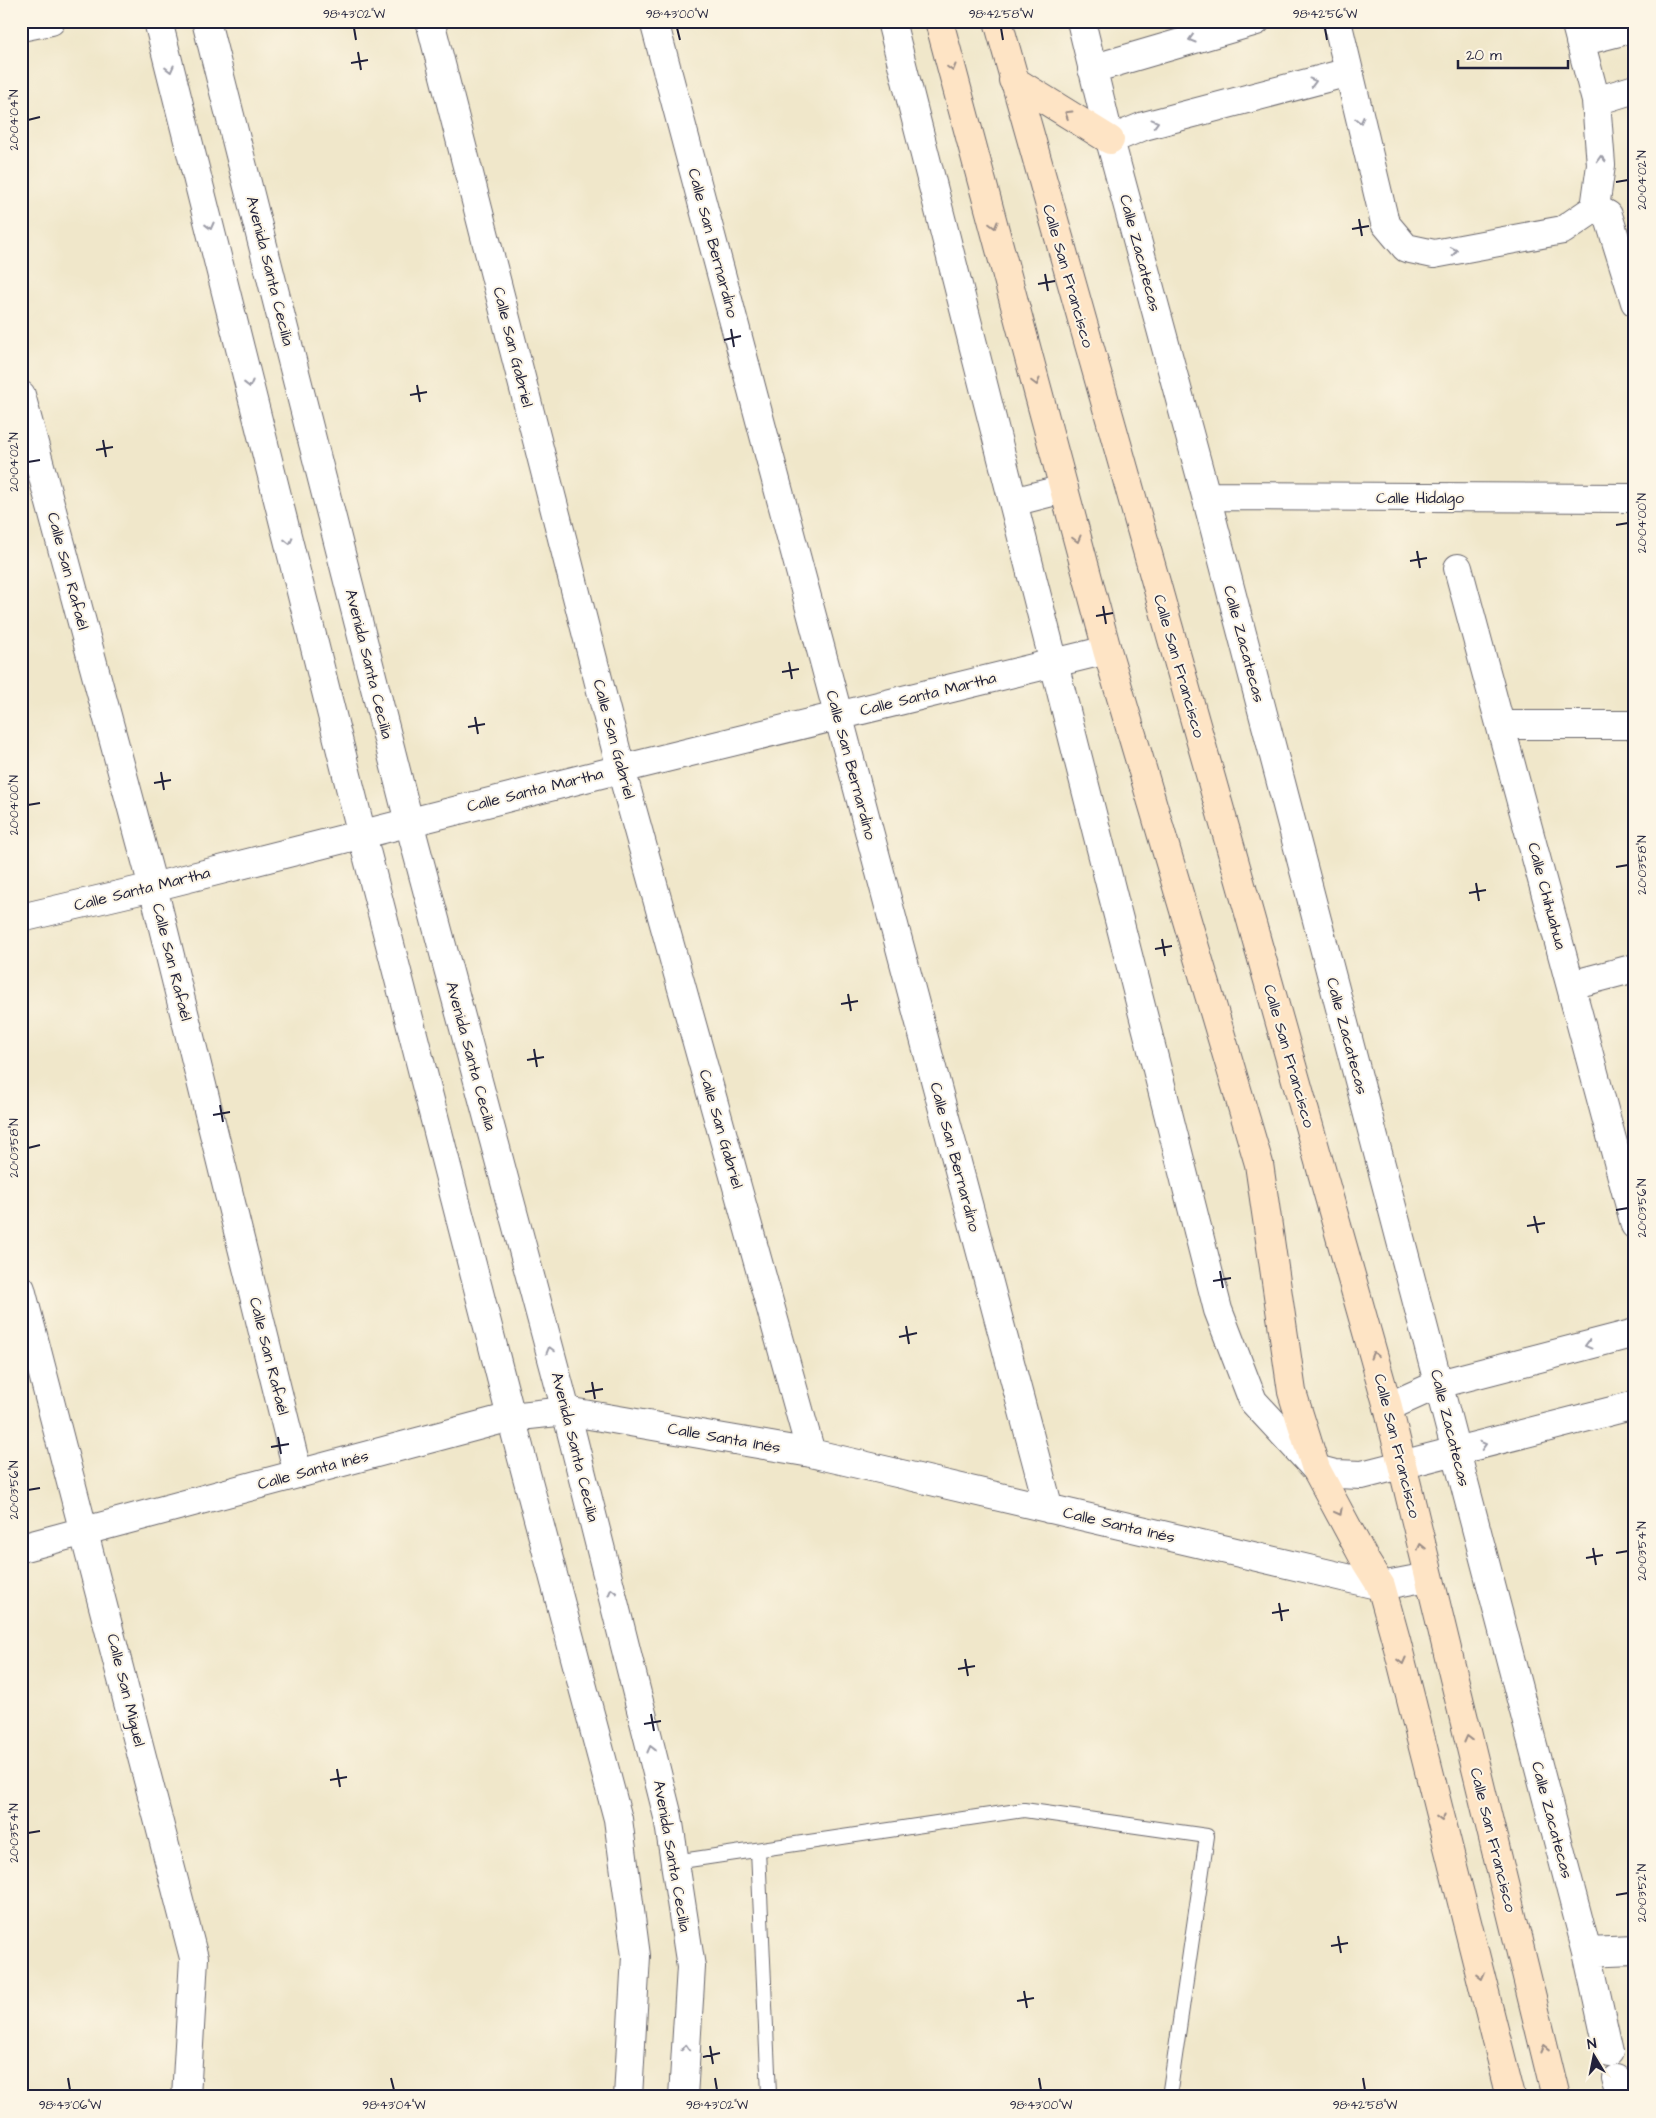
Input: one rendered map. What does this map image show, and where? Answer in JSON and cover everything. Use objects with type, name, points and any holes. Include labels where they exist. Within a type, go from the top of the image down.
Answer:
[{"type":"main road","points":[[939,21],[1107,650],[1259,1164],[1292,1392],[1316,1470],[1381,1586],[1511,2097]]},
{"type":"main road","name":"Calle San Francisco","points":[[998,21],[1013,80],[1388,1407],[1556,2097]]},
{"type":"main road","points":[[1013,80],[1110,140]]},
{"type":"street","points":[[21,27],[51,21]]},
{"type":"street","points":[[158,21],[362,834],[511,1417],[618,1819],[636,1956],[628,2097]]},
{"type":"street","name":"Avenida Santa Cecilia","points":[[206,21],[409,822],[566,1411],[668,1817],[690,1967],[683,2097]]},
{"type":"street","name":"Calle San Gabriel","points":[[430,21],[621,768],[811,1453]]},
{"type":"street","name":"Calle San Bernardino","points":[[654,21],[1049,1509]]},
{"type":"street","points":[[890,21],[1218,1310],[1253,1401],[1316,1470],[1335,1474],[1362,1475],[1635,1405]]},
{"type":"street","name":"Calle Zacatecas","points":[[1081,21],[1110,140],[1206,496],[1587,1952],[1609,2052]]},
{"type":"street","points":[[1092,69],[1256,21]]},
{"type":"street","points":[[1337,21],[1385,223],[1406,248],[1434,254],[1563,230],[1595,208],[1601,165],[1596,101],[1578,32],[1635,28]]},
{"type":"street","points":[[1110,140],[1144,126],[1349,72]]},
{"type":"street","points":[[1596,101],[1635,89]]},
{"type":"street","points":[[1595,208],[1608,215],[1635,302]]},
{"type":"street","name":"Calle San Rafaél","points":[[21,395],[153,887],[298,1474]]},
{"type":"street","points":[[1013,502],[1064,489]]},
{"type":"street","name":"Calle Hidalgo","points":[[1206,496],[1635,498]]},
{"type":"street","name":"Calle Chihuahua","points":[[1458,568],[1571,985],[1631,1193],[1635,1224]]},
{"type":"street","name":"Calle Santa Martha","points":[[21,918],[153,887],[621,768],[1107,650]]},
{"type":"street","points":[[1502,725],[1635,725]]},
{"type":"street","points":[[1571,985],[1635,968]]},
{"type":"street","name":"Calle San Miguel","points":[[21,1289],[194,1958],[186,2097]]},
{"type":"street","points":[[1388,1407],[1439,1384],[1635,1333]]},
{"type":"street","name":"Calle Santa Inés","points":[[21,1548],[511,1417],[566,1411],[811,1453],[1381,1586],[1428,1577]]},
{"type":"street","points":[[1587,1952],[1635,1950]]},
{"type":"lane","points":[[675,1862],[1024,1810],[1207,1836],[1169,2097]]},
{"type":"lane","points":[[758,1850],[769,2094],[772,2097]]}]
